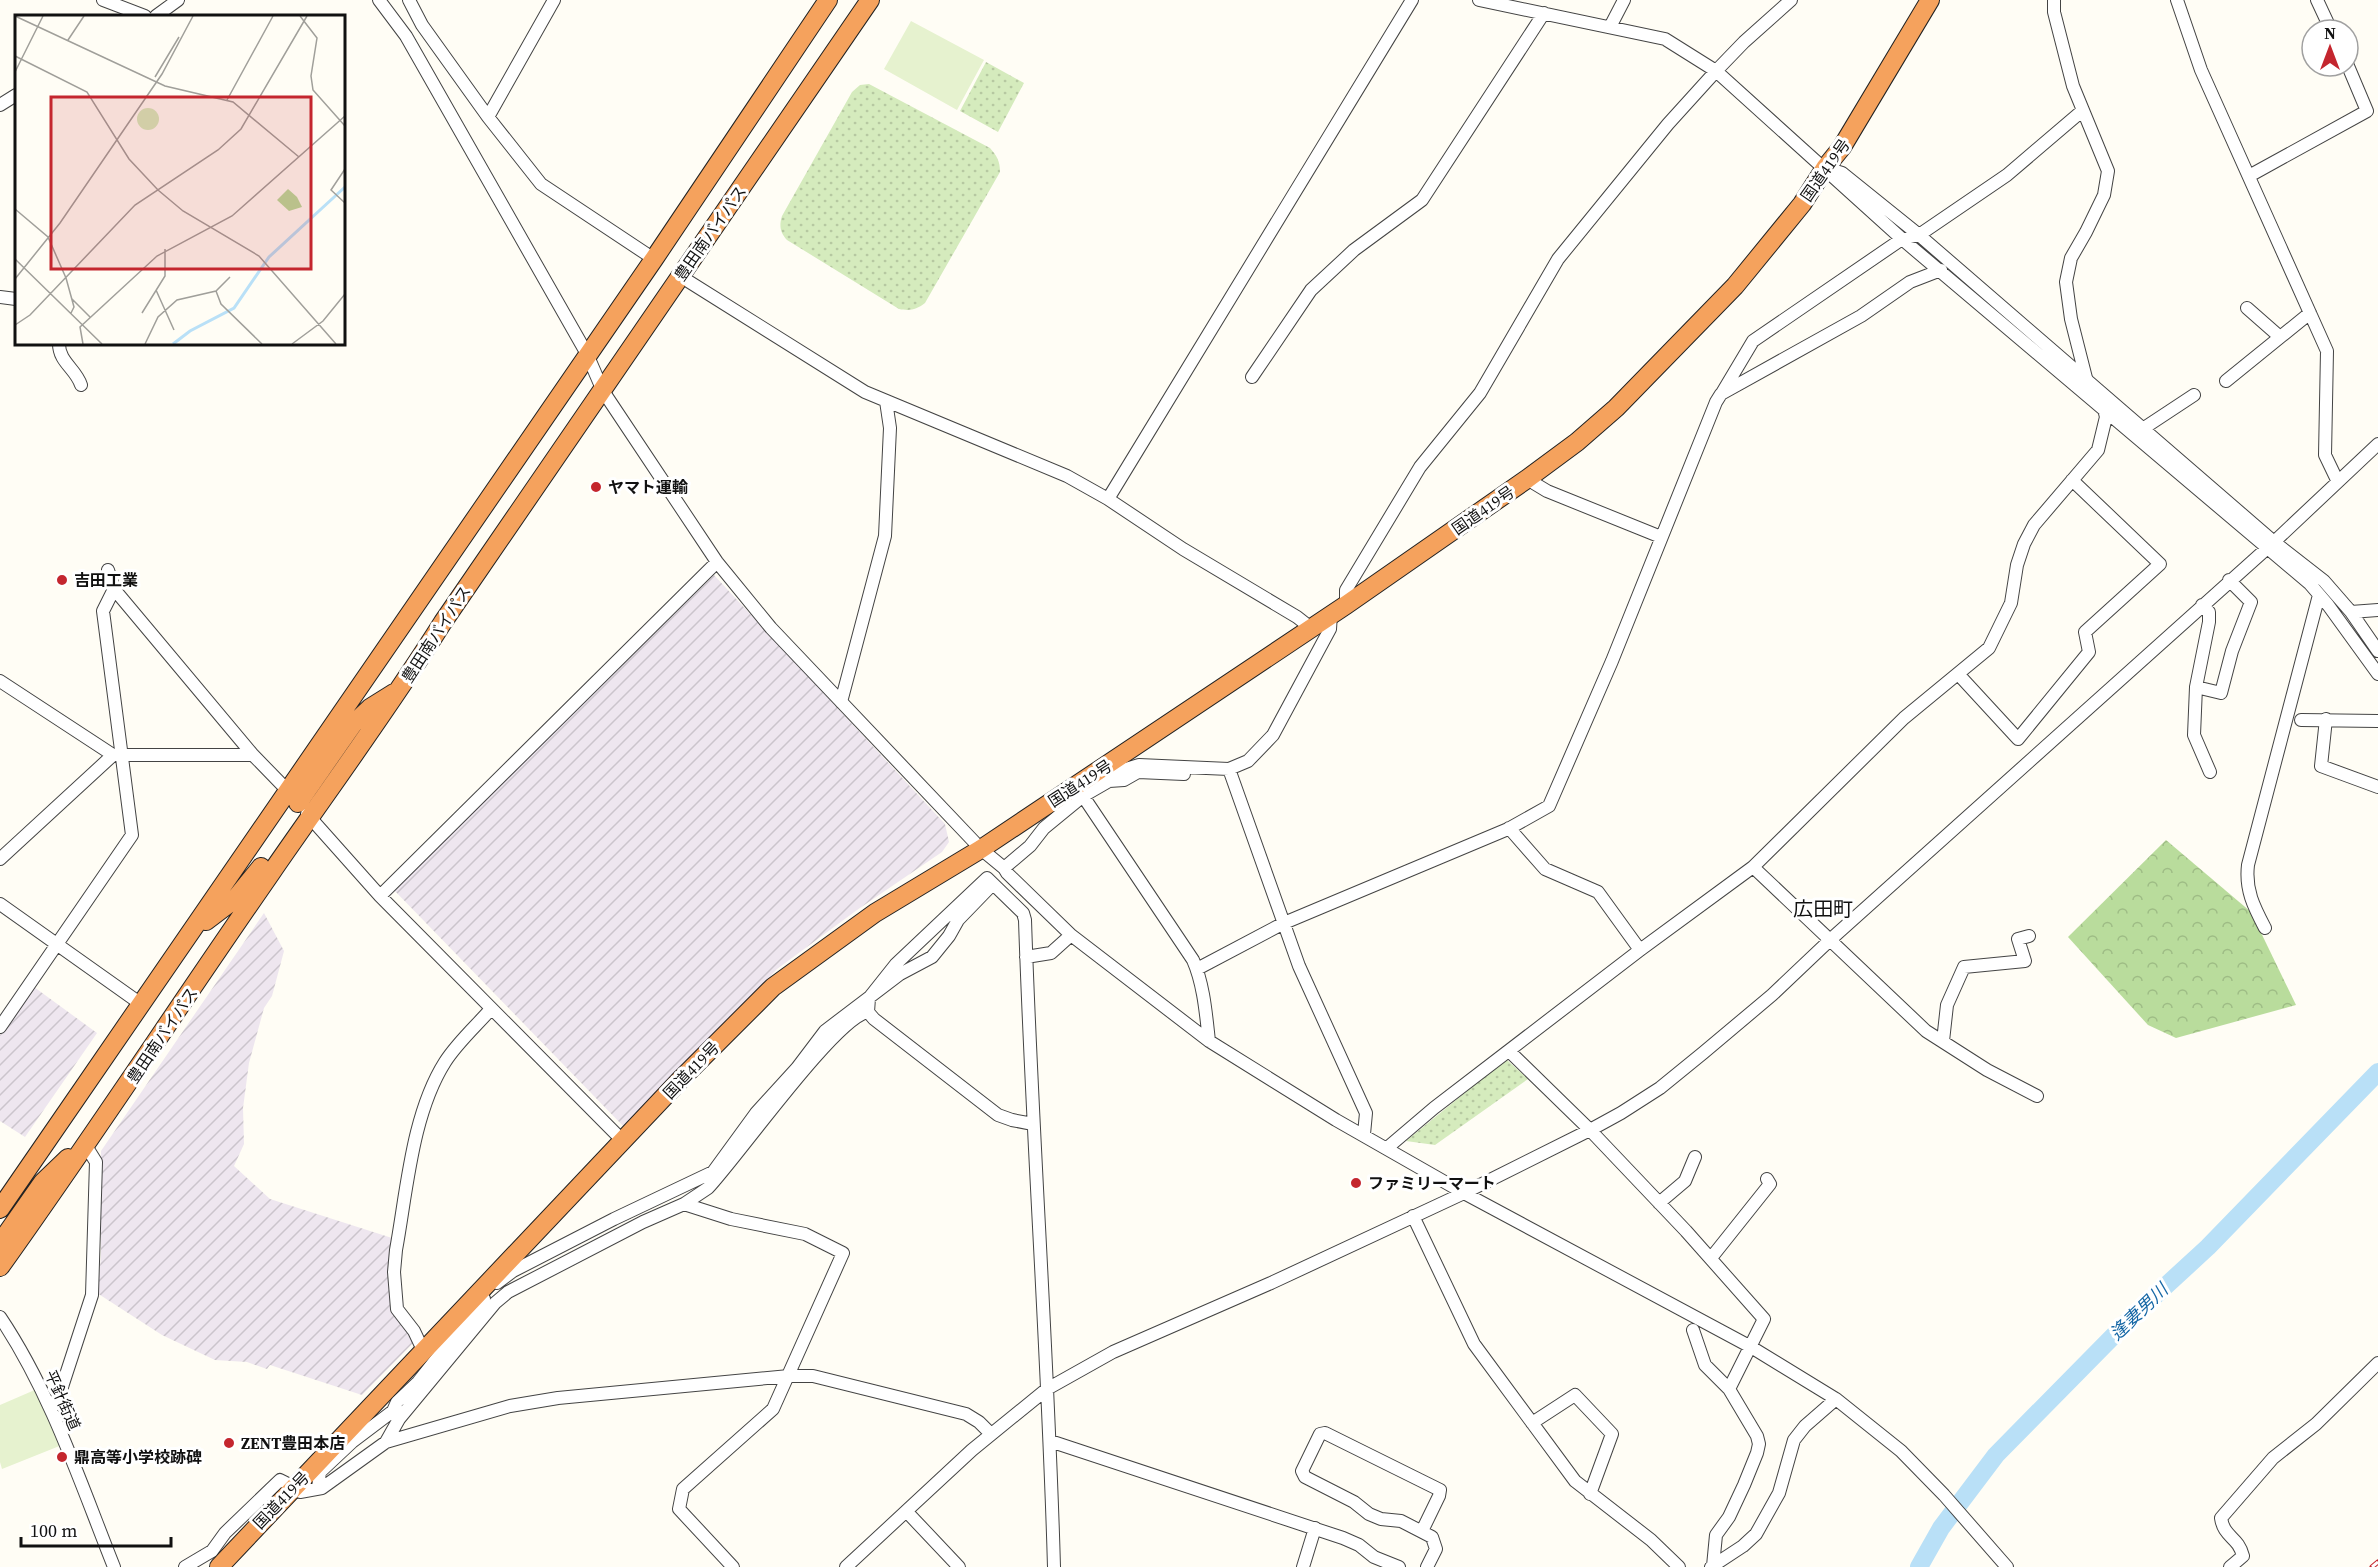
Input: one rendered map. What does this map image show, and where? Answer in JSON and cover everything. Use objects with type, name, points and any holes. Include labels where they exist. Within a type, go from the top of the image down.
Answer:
[{"type":"highway","name":"豊田南バイパス","points":[[0,1267],[98,1130],[300,805],[587,354],[654,259],[828,0]]},
{"type":"highway","name":"豊田南バイパス","points":[[0,1209],[192,931],[400,689],[443,622],[870,0]]},
{"type":"highway","name":"国道419号","points":[[219,1567],[230,1540],[294,1486],[773,987],[875,913],[1078,791],[1093,774],[1338,610],[1527,479],[1616,408],[1736,286],[1802,204],[1825,168],[1842,147],[1930,0]]},
{"type":"highway","points":[[0,1244],[43,1182],[98,1130]]},
{"type":"street","points":[[104,0],[142,15]]},
{"type":"street","points":[[157,15],[178,0]]},
{"type":"street","points":[[409,0],[422,25],[488,117],[541,184],[654,259]]},
{"type":"street","points":[[488,117],[554,0]]},
{"type":"street","points":[[1108,499],[1412,0]]},
{"type":"street","points":[[1479,0],[1665,39],[1716,71],[1902,238],[2104,409],[2270,545],[2325,581],[2351,612],[2378,651]]},
{"type":"street","points":[[1610,27],[1623,0]]},
{"type":"street","points":[[1004,868],[1030,846],[1078,791],[1109,781],[1124,780],[1138,772],[1231,774],[1248,761],[1273,735],[1330,629],[1346,590],[1420,467],[1480,393],[1558,259],[1668,124],[1744,42],[1791,0]]},
{"type":"street","points":[[1387,1148],[1434,1108],[1752,867],[1904,718],[1989,648],[2011,603],[2017,565],[2024,544],[2034,525],[2098,450],[2105,423],[2104,409],[2086,378],[2071,319],[2066,282],[2071,258],[2104,195],[2108,171],[2096,137],[2082,111],[2063,51],[2054,12],[2054,0]]},
{"type":"street","points":[[2177,0],[2201,70],[2326,351],[2325,455],[2337,480]]},
{"type":"street","points":[[2317,0],[2325,18]]},
{"type":"street","points":[[382,1],[406,36],[587,354],[603,391],[717,562],[771,628],[981,849],[1004,868],[1006,873],[1071,935],[1209,1041],[1336,1120],[1751,1347],[1836,1399],[1901,1451],[1944,1495],[2007,1567]]},
{"type":"street","points":[[1252,378],[1311,290],[1354,250],[1422,200],[1544,13]]},
{"type":"street","points":[[2249,176],[2367,111],[2353,78]]},
{"type":"street","points":[[0,105],[15,95]]},
{"type":"street","points":[[1197,969],[1284,923],[1509,828],[1549,806],[1716,402],[1753,341],[1902,238],[1919,235],[2007,175],[2082,111]]},
{"type":"street","points":[[1825,168],[1842,173],[1919,235],[2144,429],[2310,584],[2378,674]]},
{"type":"street","points":[[1721,394],[1861,316],[1910,282],[1941,270]]},
{"type":"street","points":[[680,276],[865,392],[1067,476],[1108,499],[1183,549],[1297,617],[1311,628]]},
{"type":"street","points":[[0,297],[15,298]]},
{"type":"street","points":[[2247,308],[2280,337]]},
{"type":"street","points":[[2226,381],[2310,313]]},
{"type":"street","points":[[59,345],[63,361],[78,376],[81,384]]},
{"type":"street","points":[[2144,429],[2194,395]]},
{"type":"street","points":[[841,702],[885,536],[890,428],[885,401]]},
{"type":"street","points":[[846,1567],[991,1434],[1047,1389],[1113,1352],[1271,1284],[1464,1192],[1590,1130],[1650,1094],[1772,995],[1830,939],[2270,545],[2378,444]]},
{"type":"street","points":[[1527,479],[1547,491],[1661,537]]},
{"type":"street","points":[[1959,675],[2018,739],[2071,672],[2086,657],[2089,652],[2085,632],[2160,564],[2072,480]]},
{"type":"street","points":[[380,896],[717,562]]},
{"type":"street","points":[[108,570],[114,589],[253,755],[380,896],[623,1141]]},
{"type":"street","points":[[2196,687],[2221,693],[2232,651],[2251,602],[2229,580]]},
{"type":"street","points":[[0,1027],[132,835],[117,756],[103,611],[114,589]]},
{"type":"street","points":[[2265,928],[2250,898],[2247,879],[2248,865],[2319,595]]},
{"type":"street","points":[[2202,605],[2209,612],[2209,622],[2196,687],[2194,735],[2210,772]]},
{"type":"street","points":[[2351,612],[2378,610]]},
{"type":"street","points":[[0,681],[117,756],[253,755]]},
{"type":"street","points":[[2326,719],[2321,766],[2378,788]]},
{"type":"street","points":[[2301,720],[2378,721]]},
{"type":"street","points":[[0,859],[117,756]]},
{"type":"street","points":[[1093,774],[1116,772],[1139,765],[1231,774]]},
{"type":"street","points":[[1231,774],[1299,966],[1366,1113],[1364,1134]]},
{"type":"street","points":[[1078,791],[1193,960],[1197,969],[1209,1041]]},
{"type":"street","points":[[1509,828],[1545,869],[1594,888],[1640,950]]},
{"type":"street","points":[[1752,867],[1926,1031],[1987,1070],[2037,1096]]},
{"type":"street","points":[[1033,1124],[998,1115],[883,1027],[868,1012],[869,998],[896,964],[987,878],[1023,913],[1050,1441],[1054,1567]]},
{"type":"street","points":[[318,1488],[320,1472],[352,1442],[393,1412],[397,1402],[418,1382],[495,1285],[513,1271],[713,1172],[756,1113],[797,1068],[825,1031],[900,974],[932,957],[949,936],[958,920],[993,883]]},
{"type":"street","points":[[0,904],[141,1004]]},
{"type":"street","points":[[1026,957],[1051,952],[1071,935]]},
{"type":"street","points":[[1942,1041],[1947,1005],[1964,967],[2025,961],[2018,939],[2029,936]]},
{"type":"street","points":[[423,1350],[414,1331],[397,1309],[394,1272],[396,1250],[421,1118],[433,1084],[446,1061],[491,1009]]},
{"type":"street","points":[[386,1442],[399,1419],[495,1303],[508,1292],[643,1222],[684,1204],[708,1188],[832,1039],[861,1014],[868,1012]]},
{"type":"street","points":[[1509,1051],[1590,1130],[1711,1258],[1764,1319],[1729,1389]]},
{"type":"street","points":[[51,1410],[60,1393],[92,1294],[96,1162],[87,1146]]},
{"type":"street","points":[[1659,1203],[1685,1181],[1695,1157]]},
{"type":"street","points":[[1711,1258],[1770,1184],[1767,1179]]},
{"type":"street","points":[[684,1204],[731,1219],[805,1234],[843,1253],[773,1409],[683,1489],[679,1509],[733,1567]]},
{"type":"street","points":[[1413,1216],[1474,1344],[1575,1482],[1651,1540],[1679,1567]]},
{"type":"street","name":"平針街道","points":[[0,1317],[32,1370],[51,1410],[114,1567]]},
{"type":"street","points":[[1693,1330],[1705,1365],[1729,1389],[1757,1436],[1759,1444],[1729,1517],[1716,1535],[1712,1567]]},
{"type":"street","points":[[2230,1567],[2243,1556],[2240,1545],[2222,1529],[2220,1518],[2273,1458],[2316,1424],[2378,1363]]},
{"type":"street","points":[[294,1486],[300,1492],[322,1488],[386,1442],[510,1406],[558,1398],[789,1376],[813,1376],[966,1414],[991,1434]]},
{"type":"street","points":[[1532,1424],[1575,1395],[1612,1434],[1590,1494]]},
{"type":"street","points":[[1712,1567],[1743,1546],[1756,1534],[1779,1493],[1794,1440],[1805,1426],[1836,1399]]},
{"type":"street","points":[[1422,1531],[1440,1490],[1325,1433],[1320,1434],[1302,1472],[1305,1477],[1354,1502],[1369,1514],[1382,1519],[1401,1521],[1432,1537],[1436,1549],[1427,1567]]},
{"type":"street","points":[[1050,1441],[1315,1528],[1359,1545],[1372,1562],[1400,1567]]},
{"type":"street","points":[[907,1512],[959,1567]]},
{"type":"street","points":[[1303,1567],[1315,1528]]},
{"type":"street","points":[[185,1567],[230,1540]]},
{"type":"shaded area","points":[[714,575],[945,824],[949,842],[942,852],[857,910],[777,969],[625,1128],[392,888]]},
{"type":"shaded area","points":[[264,913],[284,951],[272,996],[264,1008],[249,1063],[243,1108],[244,1144],[234,1166],[270,1199],[392,1238],[392,1305],[413,1343],[362,1395],[270,1365],[267,1369],[247,1362],[215,1360],[162,1335],[97,1293],[101,1257],[101,1151]]},
{"type":"shaded area","points":[[34,987],[97,1033],[25,1137],[0,1121],[0,1035]]},
{"type":"green space","points":[[911,21],[984,60],[957,110],[884,69]]},
{"type":"green space","points":[[986,62],[1024,83],[998,132],[960,111]]},
{"type":"green space","points":[[869,84],[990,148],[999,165],[1000,172],[925,303],[913,309],[899,309],[787,240],[781,229],[782,216],[852,92],[860,85]]},
{"type":"green space","points":[[2166,840],[2251,912],[2296,1005],[2176,1038],[2148,1025],[2068,937]]},
{"type":"green space","points":[[1505,1060],[1528,1079],[1435,1145],[1406,1141]]},
{"type":"green space","points":[[37,1389],[62,1445],[2,1469],[0,1405]]},
{"type":"waterway","name":"逢妻男川","points":[[1919,1567],[1941,1528],[1996,1455],[2133,1316],[2208,1247],[2378,1072]]},
{"type":"railway","points":[[2372,1567],[2378,1562]]},
{"type":"place","name":"ヤマト運輸","points":[[596,487]]},
{"type":"place","name":"吉田工業","points":[[62,580]]},
{"type":"place","name":"ファミリーマート","points":[[1356,1183]]},
{"type":"place","name":"ZENT豊田本店","points":[[229,1443]]},
{"type":"place","name":"鼎高等小学校跡碑","points":[[62,1457]]},
{"type":"district","name":"広田町","points":[[1823,909]]}]
